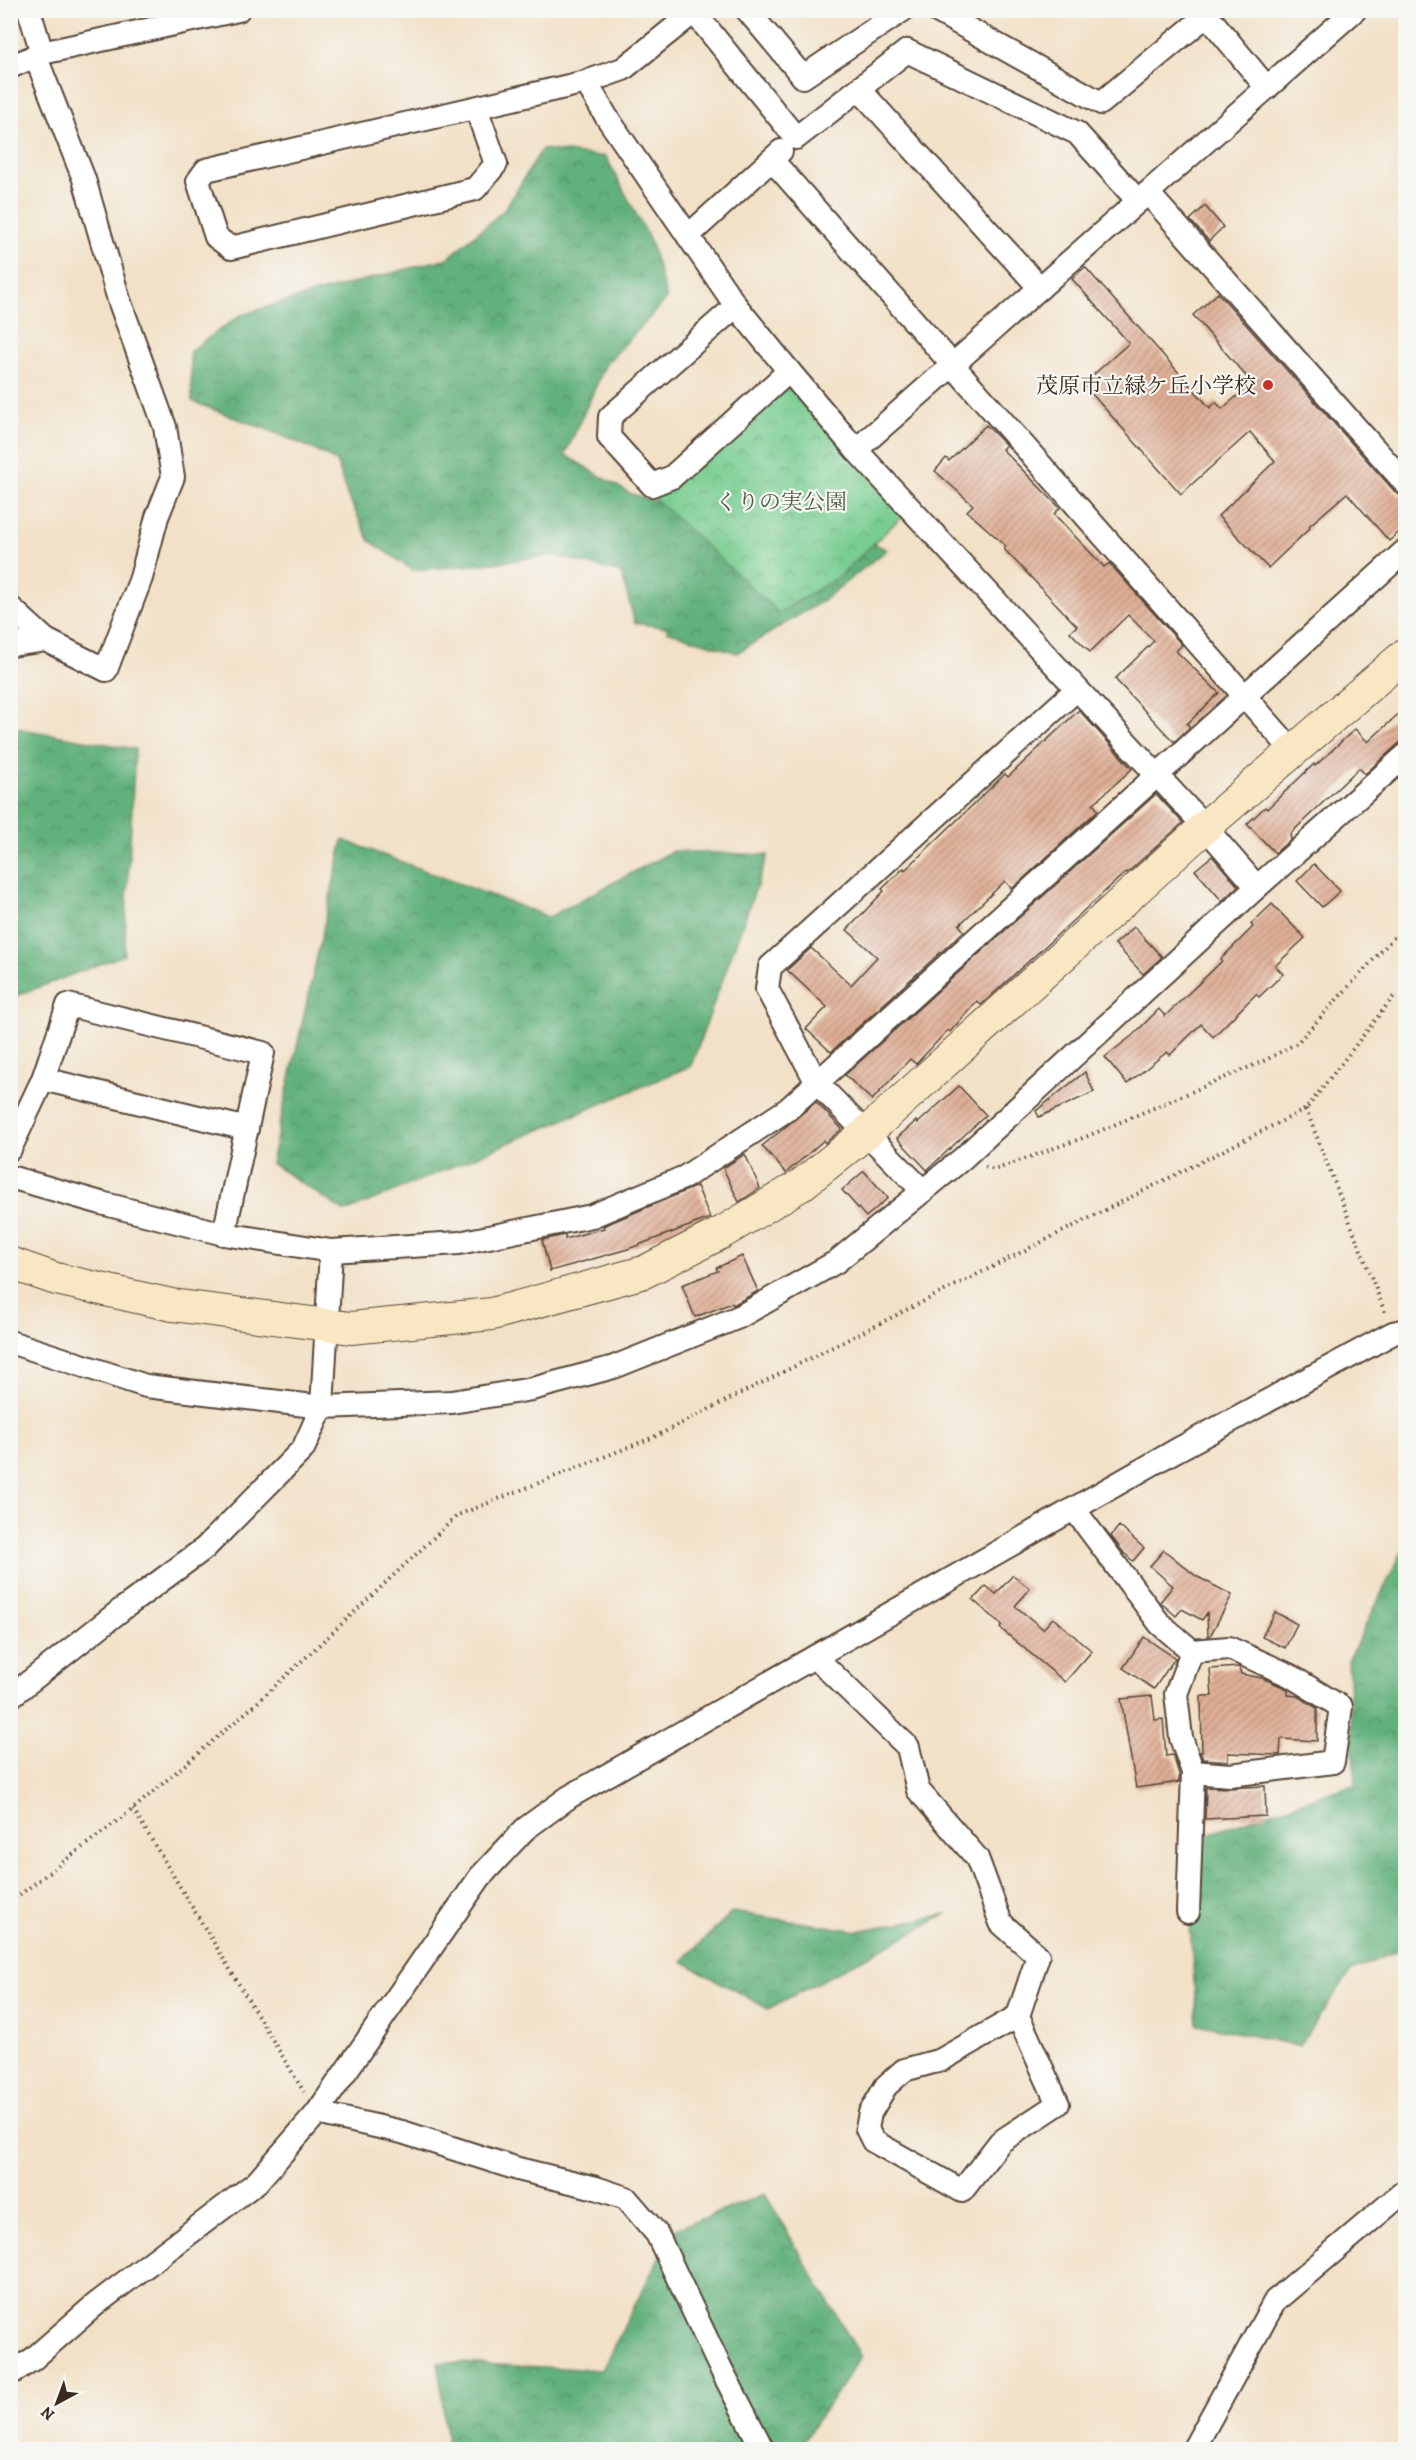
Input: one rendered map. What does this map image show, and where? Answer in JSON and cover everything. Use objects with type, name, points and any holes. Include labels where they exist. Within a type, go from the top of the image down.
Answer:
[{"type":"street","points":[[10,607],[46,640],[106,670],[141,578],[157,517],[173,477],[165,428],[119,300],[84,179],[39,54],[29,10]]},
{"type":"street","points":[[10,66],[39,54],[238,10]]},
{"type":"street","points":[[747,10],[803,77],[903,10]]},
{"type":"street","points":[[935,10],[1101,103],[1205,13],[1267,88]]},
{"type":"street","points":[[856,450],[1355,10]]},
{"type":"street","points":[[476,108],[496,164],[475,189],[231,248],[216,237],[198,181],[206,170],[586,82],[623,69],[694,12],[796,138]]},
{"type":"street","points":[[688,236],[796,138],[907,51],[1077,133],[1088,143],[1104,165],[1143,197],[1406,484]]},
{"type":"street","points":[[586,82],[606,116],[736,306],[789,371],[856,450],[1205,827],[1257,888]]},
{"type":"street","points":[[858,89],[1040,288]]},
{"type":"street","points":[[772,160],[1293,751]]},
{"type":"street","points":[[736,306],[610,417],[609,437],[652,485],[672,477],[789,371]]},
{"type":"street","points":[[10,1177],[224,1234],[331,1251],[459,1243],[592,1216],[685,1177],[788,1109],[1406,550]]},
{"type":"street","points":[[10,645],[46,640]]},
{"type":"street","points":[[10,1263],[56,1279],[172,1305],[351,1328],[492,1314],[644,1272],[723,1232],[801,1185],[865,1134],[1205,827],[1406,654]]},
{"type":"street","points":[[923,1191],[817,1083],[767,990],[770,967],[1077,689]]},
{"type":"street","points":[[10,1342],[146,1386],[322,1407],[452,1402],[532,1389],[614,1367],[739,1317],[837,1262],[962,1159],[1257,888],[1406,755]]},
{"type":"street","points":[[10,1149],[43,1079],[68,1005],[263,1053],[224,1234]]},
{"type":"street","points":[[43,1079],[247,1129]]},
{"type":"street","points":[[10,1697],[205,1548],[303,1449],[322,1407],[331,1251]]},
{"type":"street","points":[[10,2374],[33,2359],[96,2304],[257,2182],[317,2113],[480,1877],[525,1829],[569,1797],[1175,1451],[1399,1331]]},
{"type":"street","points":[[1074,1509],[1160,1624],[1192,1651],[1229,1648],[1289,1675],[1341,1707],[1333,1762],[1230,1775],[1193,1772]]},
{"type":"street","points":[[1188,1912],[1193,1772],[1181,1738],[1176,1694],[1192,1651]]},
{"type":"street","points":[[815,1657],[908,1747],[918,1790],[977,1858],[1001,1923],[1038,1956],[1018,2016],[941,2060],[904,2070],[886,2086],[870,2113],[867,2130],[873,2141],[962,2191],[1000,2142],[1058,2104],[1018,2016]]},
{"type":"street","points":[[317,2113],[402,2132],[518,2169],[596,2188],[626,2198],[657,2234],[718,2362],[764,2450]]},
{"type":"street","points":[[1193,2450],[1275,2301],[1406,2190]]},
{"type":"path","points":[[962,1159],[994,1170],[1088,1136],[1287,1049],[1297,1043],[1396,935],[1406,920]]},
{"type":"path","points":[[1396,935],[1406,940]]},
{"type":"path","points":[[10,1902],[133,1809],[257,1703],[458,1515],[654,1437],[1306,1109],[1394,996]]},
{"type":"path","points":[[1306,1109],[1399,1331]]},
{"type":"path","points":[[133,1809],[317,2113]]},
{"type":"green space","points":[[542,149],[606,157],[650,240],[667,299],[606,364],[565,455],[629,493],[716,521],[804,509],[887,550],[821,602],[737,653],[667,631],[668,628],[635,623],[621,573],[554,555],[413,570],[370,541],[348,497],[336,461],[283,436],[192,401],[190,351],[239,316],[448,258],[505,209]]},
{"type":"green space","name":"くりの実公園","points":[[790,386],[906,513],[838,577],[779,613],[650,494]]},
{"type":"green space","points":[[11,727],[135,749],[124,955],[11,998]]},
{"type":"green space","points":[[343,840],[549,917],[673,851],[768,855],[691,1066],[345,1212],[271,1163]]},
{"type":"green space","points":[[1405,1546],[1405,1948],[1351,1971],[1299,2046],[1197,2024],[1184,1842],[1355,1784],[1348,1661]]},
{"type":"green space","points":[[732,1912],[858,1931],[947,1914],[768,2009],[682,1961]]},
{"type":"green space","points":[[765,2194],[861,2357],[798,2449],[437,2450],[447,2445],[438,2362],[602,2370],[673,2230]]},
{"type":"building","points":[[1205,206],[1223,227],[1209,241],[1190,220]]},
{"type":"building","points":[[1085,267],[1210,408],[1216,402],[1222,409],[1252,383],[1193,315],[1218,293],[1396,493],[1406,498],[1406,526],[1389,541],[1347,493],[1309,526],[1310,528],[1268,568],[1218,516],[1275,461],[1250,432],[1181,494],[1083,384],[1129,343],[1072,279]]},
{"type":"building","points":[[986,425],[1006,445],[1002,449],[1060,508],[1054,514],[1104,567],[1109,563],[1182,645],[1176,651],[1219,693],[1187,724],[1190,727],[1174,742],[1115,679],[1154,641],[1128,615],[1090,652],[1070,632],[1077,626],[1004,549],[1006,546],[967,511],[973,505],[935,471],[946,458],[949,461]]},
{"type":"building","points":[[1406,707],[1406,737],[1365,774],[1359,768],[1290,834],[1291,839],[1275,853],[1247,824],[1265,807],[1267,809],[1355,729],[1368,742]]},
{"type":"building","points":[[1079,710],[1132,769],[1093,804],[1098,810],[1012,889],[1005,881],[959,925],[964,931],[831,1052],[806,1029],[827,1007],[787,970],[811,948],[851,985],[877,957],[847,930],[884,891],[882,889],[904,868],[905,870],[1005,774],[1008,777]]},
{"type":"building","points":[[1156,794],[1183,823],[981,1005],[977,1001],[950,1032],[948,1030],[916,1064],[910,1059],[872,1100],[845,1075]]},
{"type":"building","points":[[1212,856],[1238,886],[1222,901],[1195,870]]},
{"type":"building","points":[[1314,864],[1340,891],[1322,907],[1297,881]]},
{"type":"building","points":[[1272,904],[1305,938],[1275,966],[1283,974],[1259,997],[1256,994],[1213,1037],[1201,1024],[1170,1055],[1167,1052],[1127,1084],[1105,1057],[1133,1035],[1159,1009],[1165,1016],[1222,961],[1221,959],[1253,927],[1251,924]]},
{"type":"building","points":[[1134,927],[1162,957],[1143,974],[1115,944]]},
{"type":"building","points":[[1085,1072],[1094,1092],[1039,1117],[1036,1111]]},
{"type":"building","points":[[959,1086],[986,1115],[927,1170],[897,1138],[916,1121],[918,1123]]},
{"type":"building","points":[[816,1102],[842,1129],[825,1143],[824,1140],[786,1173],[762,1146]]},
{"type":"building","points":[[745,1154],[760,1188],[739,1202],[723,1168]]},
{"type":"building","points":[[864,1171],[888,1198],[866,1217],[842,1190]]},
{"type":"building","points":[[697,1186],[710,1218],[628,1249],[550,1271],[542,1240],[565,1235],[565,1239],[604,1228],[603,1226]]},
{"type":"building","points":[[742,1256],[758,1291],[733,1305],[732,1303],[695,1317],[682,1285],[718,1271],[716,1268]]},
{"type":"building","points":[[1119,1526],[1144,1548],[1133,1561],[1111,1536]]},
{"type":"building","points":[[1164,1550],[1196,1576],[1232,1595],[1210,1636],[1208,1636],[1207,1613],[1202,1620],[1182,1609],[1176,1616],[1160,1602],[1173,1586],[1150,1566]]},
{"type":"building","points":[[1013,1575],[1030,1589],[1015,1606],[1043,1629],[1053,1618],[1092,1651],[1065,1682],[1000,1628],[1002,1625],[973,1600],[986,1586],[996,1594]]},
{"type":"building","points":[[1275,1612],[1297,1624],[1285,1648],[1262,1637]]},
{"type":"building","points":[[1144,1637],[1175,1658],[1154,1689],[1123,1668]]},
{"type":"building","points":[[1239,1667],[1241,1674],[1262,1678],[1283,1687],[1288,1690],[1288,1695],[1297,1696],[1317,1708],[1317,1741],[1281,1739],[1280,1755],[1228,1753],[1228,1761],[1203,1759],[1200,1752],[1202,1752],[1201,1696],[1212,1696],[1210,1669]]},
{"type":"building","points":[[1152,1696],[1155,1720],[1163,1719],[1166,1756],[1173,1755],[1179,1782],[1136,1788],[1121,1699]]},
{"type":"building","points":[[1265,1786],[1266,1816],[1205,1819],[1206,1787]]},
{"type":"place","name":"茂原市立緑ケ丘小学校","points":[[1268,385]]}]
